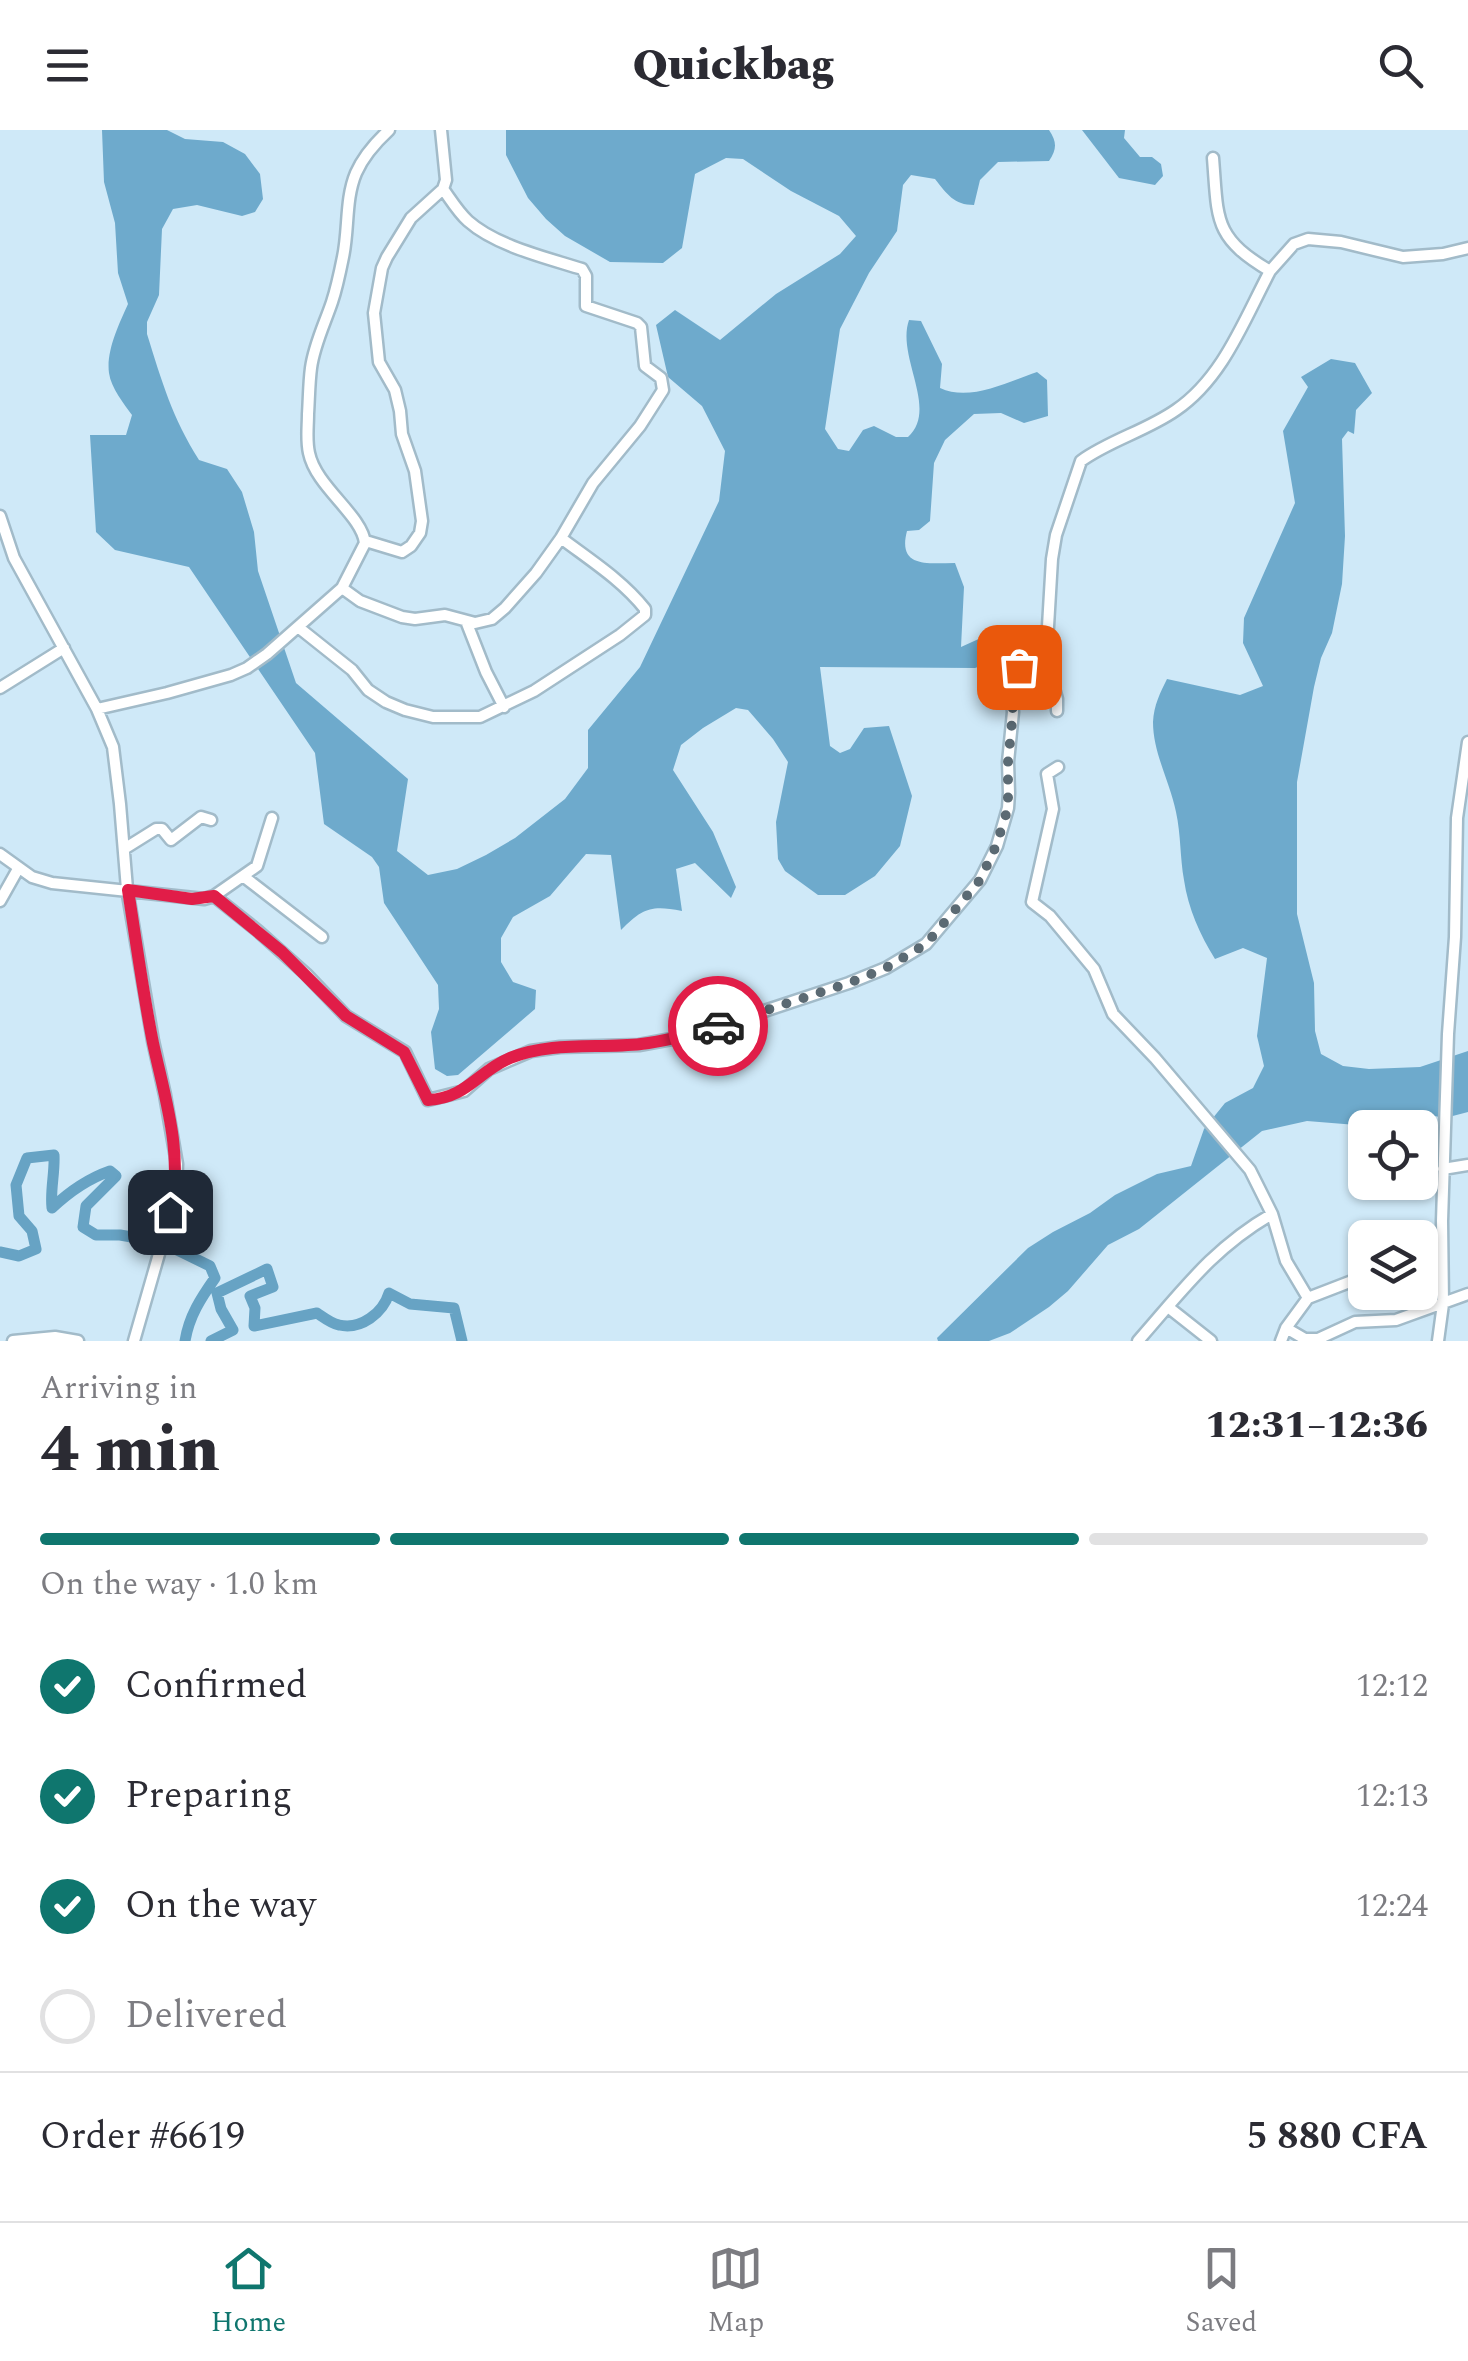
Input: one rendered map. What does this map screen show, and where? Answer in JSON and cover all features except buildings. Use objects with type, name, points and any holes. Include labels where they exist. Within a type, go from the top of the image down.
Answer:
[{"type":"street","points":[[97,710],[248,668],[342,588],[366,543],[359,526],[326,485],[309,455],[309,402],[313,359],[333,299],[356,173],[389,130]]},
{"type":"street","points":[[366,543],[402,552],[420,534],[422,521],[415,471],[402,434],[395,390],[379,362],[374,313],[387,257],[411,218],[443,189],[446,180],[441,130]]},
{"type":"street","points":[[1213,158],[1223,230],[1236,248],[1270,271]]},
{"type":"street","points":[[342,588],[360,602],[402,617],[415,620],[444,615],[483,622],[505,608],[536,573],[593,483],[664,390],[657,375],[645,366],[638,323],[586,306],[587,284],[582,269],[551,261],[480,230],[468,222],[443,189]]},
{"type":"street","points":[[1057,711],[1046,660],[1052,559],[1081,461],[1176,411],[1199,392],[1226,356],[1270,271],[1294,244],[1308,238],[1403,257],[1468,248]]},
{"type":"street","points":[[0,516],[14,558],[113,747],[128,890],[176,1164],[176,1189],[134,1341]]},
{"type":"street","points":[[298,627],[386,702],[433,717],[480,717],[504,707],[620,635],[645,615],[640,602],[614,577],[561,538]]},
{"type":"street","points":[[466,620],[504,707]]},
{"type":"street","points":[[0,688],[64,648]]},
{"type":"street","points":[[214,896],[282,952],[346,1016],[404,1052],[428,1100],[464,1091],[488,1069],[531,1052],[678,1038],[849,983],[886,968],[926,944],[980,880],[1008,808],[1013,712],[1010,676],[1019,667],[1046,660]]},
{"type":"street","points":[[1438,1341],[1443,1304],[1443,1170],[1458,818],[1468,742]]},
{"type":"street","points":[[1058,767],[1046,774],[1053,808],[1032,902],[1050,916],[1094,969],[1113,1014],[1250,1170],[1272,1214],[1286,1261],[1308,1298]]},
{"type":"street","points":[[124,849],[156,828],[171,840],[201,817],[211,820]]},
{"type":"street","points":[[0,854],[32,877],[52,884],[192,899],[214,896],[260,862],[272,818]]},
{"type":"street","points":[[0,901],[18,868]]},
{"type":"street","points":[[243,876],[322,936]]},
{"type":"street","points":[[1443,1170],[1468,1165]]},
{"type":"street","points":[[1138,1341],[1200,1268],[1243,1231],[1272,1214]]},
{"type":"street","points":[[1438,1264],[1442,1264]]},
{"type":"street","points":[[1281,1341],[1308,1298],[1348,1283]]},
{"type":"street","points":[[1286,1328],[1306,1340],[1318,1339],[1355,1322],[1386,1322],[1468,1294]]},
{"type":"street","points":[[1168,1307],[1211,1341]]},
{"type":"street","points":[[13,1341],[55,1336],[78,1341]]},
{"type":"shaded area","points":[[102,130],[167,130],[185,139],[223,142],[245,154],[260,174],[263,199],[255,212],[242,216],[197,205],[173,209],[162,229],[159,295],[147,322],[147,334],[175,414],[199,460],[227,469],[242,492],[254,532],[258,571],[296,683],[408,779],[397,851],[428,875],[457,869],[486,855],[565,799],[588,768],[588,730],[640,667],[719,501],[725,451],[702,406],[668,377],[656,325],[675,310],[720,340],[776,294],[840,254],[856,236],[839,216],[791,191],[743,159],[726,158],[695,174],[682,248],[663,263],[610,262],[565,236],[528,198],[506,155],[506,130],[1049,130],[1055,145],[1049,161],[998,162],[980,180],[974,205],[956,201],[935,179],[911,175],[903,185],[897,231],[869,273],[840,329],[825,429],[838,449],[849,451],[863,430],[874,426],[896,437],[908,437],[916,425],[919,397],[906,335],[909,320],[921,321],[942,364],[940,388],[976,392],[1037,372],[1047,380],[1048,416],[1024,423],[1001,413],[974,414],[945,440],[934,463],[930,521],[919,530],[907,531],[905,543],[911,558],[926,563],[955,563],[964,587],[961,647],[994,632],[1002,641],[997,657],[975,668],[820,667],[830,746],[840,753],[850,749],[864,728],[889,726],[912,796],[900,846],[875,876],[845,895],[818,895],[785,871],[778,859],[776,822],[788,762],[748,710],[736,708],[681,745],[673,770],[713,832],[736,887],[731,898],[695,863],[676,869],[682,911],[648,910],[621,930],[611,855],[586,854],[550,896],[513,917],[501,938],[501,962],[513,982],[536,990],[535,1009],[458,1075],[447,1076],[435,1069],[431,1032],[439,1009],[438,985],[384,903],[379,867],[372,857],[324,824],[315,753],[189,567],[115,550],[96,532],[90,435],[126,435],[132,415],[109,373],[111,347],[128,304],[118,273],[115,223],[104,182]]},
{"type":"shaded area","points":[[1082,130],[1125,130],[1124,138],[1140,157],[1152,157],[1161,164],[1163,176],[1155,185],[1119,178]]},
{"type":"shaded area","points":[[1331,359],[1355,363],[1372,393],[1356,410],[1354,434],[1348,431],[1342,439],[1342,584],[1332,633],[1314,687],[1297,782],[1297,914],[1314,983],[1315,1031],[1321,1054],[1343,1066],[1420,1067],[1468,1051],[1468,1112],[1445,1118],[1438,1117],[1438,1110],[1348,1110],[1348,1124],[1307,1121],[1262,1131],[1139,1229],[1108,1245],[1068,1291],[1010,1333],[989,1341],[938,1341],[1028,1248],[1115,1195],[1157,1174],[1191,1166],[1204,1129],[1225,1103],[1253,1088],[1264,1066],[1257,1036],[1267,958],[1243,948],[1215,959],[1200,931],[1186,890],[1176,812],[1153,722],[1167,679],[1240,695],[1263,686],[1243,643],[1244,618],[1295,503],[1283,431],[1308,387],[1301,377]]},
{"type":"waterway","points":[[0,1252],[19,1256],[36,1249],[32,1231],[19,1216],[16,1185],[27,1158],[54,1155],[52,1208],[79,1186],[110,1171],[116,1176],[86,1206],[83,1227],[96,1235],[161,1242],[210,1266],[215,1278],[200,1300],[185,1341]]},
{"type":"waterway","points":[[211,1341],[233,1330],[217,1293],[267,1269],[273,1287],[250,1296],[255,1308],[254,1326],[317,1313],[336,1324],[355,1325],[376,1313],[389,1293],[410,1304],[454,1308],[462,1341]]},
{"type":"way so far","points":[[718,1026],[886,968],[926,944],[955,910],[980,880],[1008,808],[1013,712],[1010,676],[1019,667]]},
{"type":"route","points":[[170,1212],[176,1189],[174,1142],[128,890],[192,899],[214,896],[282,952],[346,1016],[404,1052],[428,1100],[464,1091],[488,1069],[545,1048],[640,1044],[718,1026]]}]
